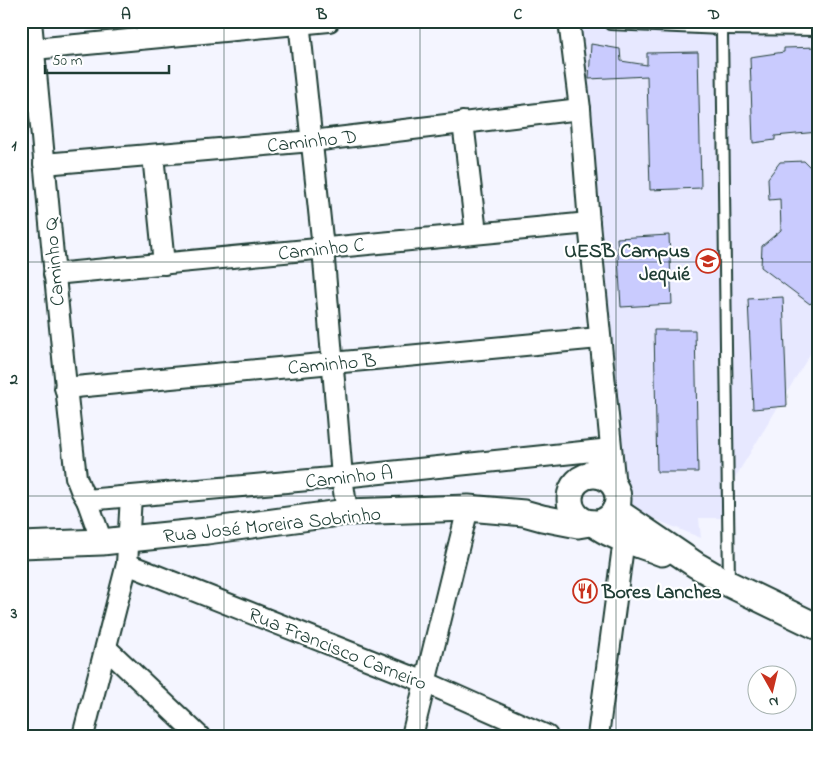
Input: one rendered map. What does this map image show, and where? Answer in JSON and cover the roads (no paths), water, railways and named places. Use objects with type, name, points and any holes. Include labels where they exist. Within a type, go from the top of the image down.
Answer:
[{"type":"street","name":"Caminho Q","points":[[31,21],[65,388],[76,477],[81,490],[88,500],[102,542]]},
{"type":"street","points":[[34,49],[329,21]]},
{"type":"street","points":[[570,21],[580,109],[611,451],[621,514],[598,736]]},
{"type":"street","points":[[299,23],[323,248],[342,477],[347,512]]},
{"type":"street","name":"Caminho D","points":[[44,164],[312,141],[580,109]]},
{"type":"street","points":[[463,122],[476,233]]},
{"type":"street","points":[[153,155],[164,264]]},
{"type":"street","name":"Caminho C","points":[[54,274],[589,223]]},
{"type":"street","name":"Caminho B","points":[[65,388],[600,338]]},
{"type":"street","points":[[611,451],[580,483],[570,498],[571,506],[575,514],[582,520],[604,530],[621,514]]},
{"type":"street","name":"Caminho A","points":[[88,500],[611,451]]},
{"type":"street","points":[[524,513],[595,475],[603,477],[610,481],[621,514],[696,565],[729,584],[818,627]]},
{"type":"street","points":[[83,736],[127,564],[131,496]]},
{"type":"street","points":[[412,736],[468,508]]},
{"type":"street","name":"Rua José Moreira Sobrinho","points":[[21,545],[102,542],[208,531],[347,512],[468,508],[524,513],[578,525],[592,523]]},
{"type":"street","name":"Rua Francisco Carneiro","points":[[127,564],[424,682],[548,736]]},
{"type":"street","points":[[106,648],[199,736]]},
{"type":"lane","points":[[610,24],[722,29],[818,30]]},
{"type":"lane","points":[[722,29],[729,584]]},
{"type":"place","name":"UESB Campus Jequié","points":[[708,261]]},
{"type":"place","name":"Bores Lanches","points":[[585,591]]}]
